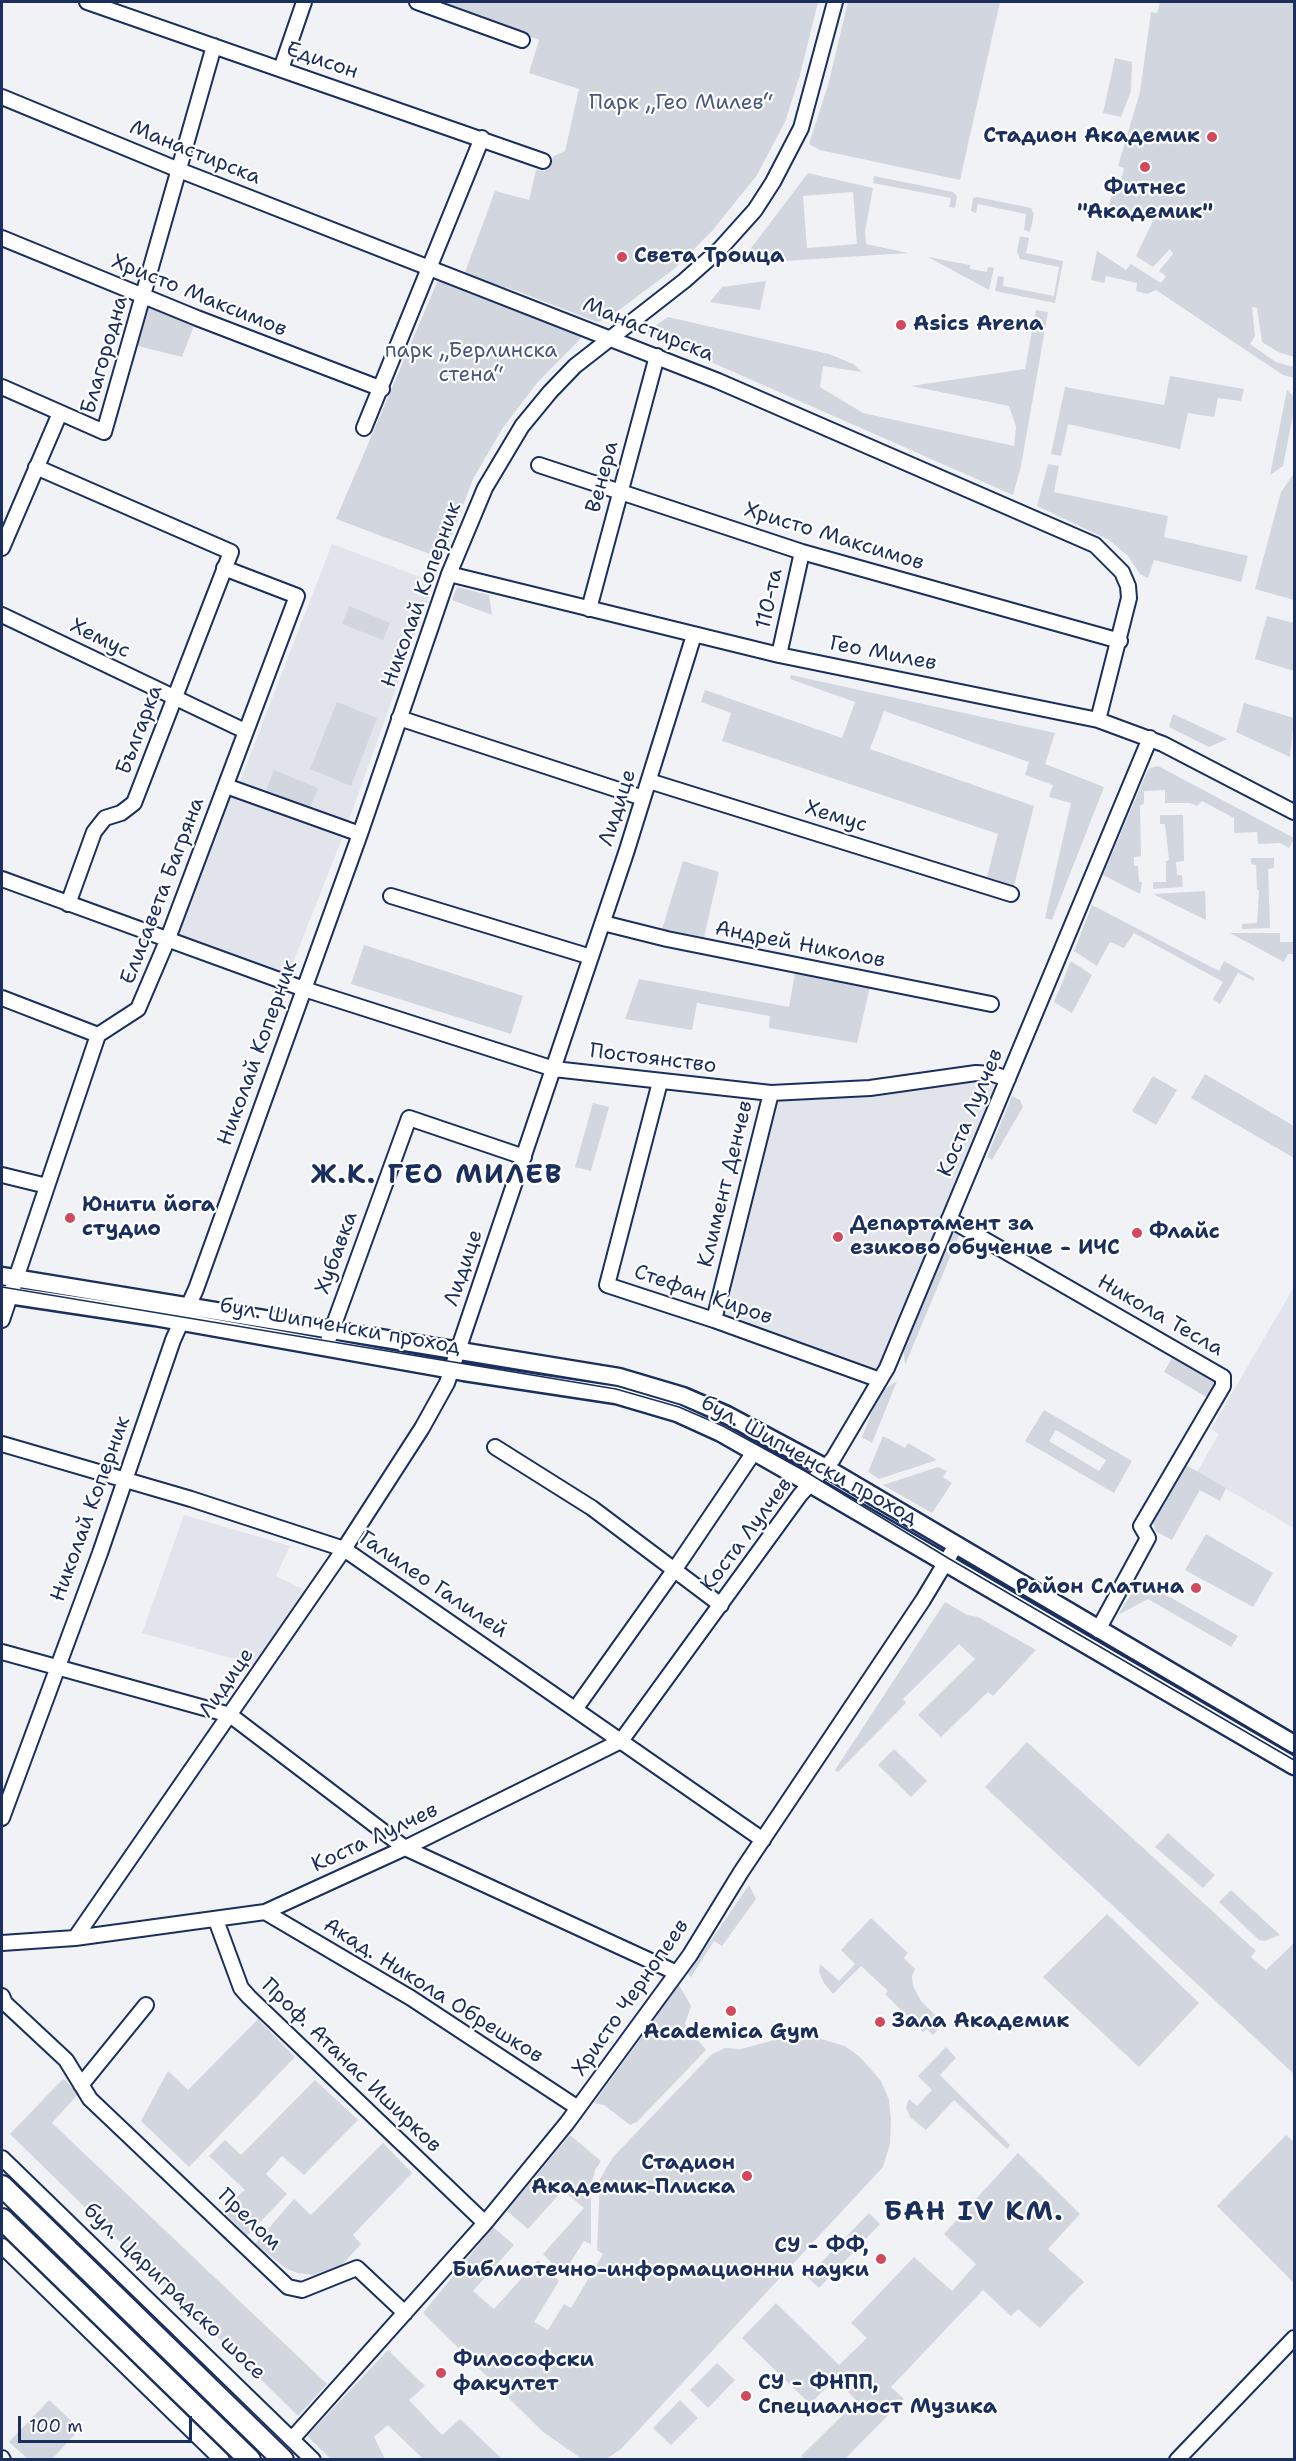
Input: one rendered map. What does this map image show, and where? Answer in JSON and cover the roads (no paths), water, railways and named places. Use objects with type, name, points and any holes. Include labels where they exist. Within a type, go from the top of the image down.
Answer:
[{"type":"highway","name":"бул. Цариградско шосе","points":[[2,2187],[283,2460]]},
{"type":"highway","points":[[2,2219],[250,2460]]},
{"type":"highway","points":[[2,2240],[74,2290]]},
{"type":"highway","points":[[260,2438],[292,2460]]},
{"type":"main road","name":"бул. Шипченски проход","points":[[8,1277],[326,1347],[451,1370],[616,1395],[677,1413],[811,1484],[1294,1766]]},
{"type":"main road","name":"бул. Шипченски проход","points":[[5,1294],[332,1330],[620,1377],[683,1396],[728,1415],[826,1468],[1294,1744]]},
{"type":"street","name":"Едисон","points":[[87,2],[543,161]]},
{"type":"street","points":[[282,69],[304,2]]},
{"type":"street","points":[[417,2],[522,40]]},
{"type":"street","name":"Николай Коперник","points":[[2,1818],[360,834],[450,574],[484,488],[516,434],[556,385],[611,337],[684,281],[720,249],[755,210],[773,182],[801,128],[835,2]]},
{"type":"street","name":"Благородна","points":[[60,412],[105,432],[214,45]]},
{"type":"street","name":"Манастирска","points":[[2,97],[179,170],[611,337],[780,406],[1095,546],[1114,561],[1128,586],[1127,610],[1098,720]]},
{"type":"street","points":[[364,428],[382,389],[482,138]]},
{"type":"street","name":"Христо Максимов","points":[[2,238],[143,297],[382,389]]},
{"type":"street","name":"Венера","points":[[589,609],[657,356]]},
{"type":"street","points":[[2,387],[60,412],[2,548]]},
{"type":"street","name":"Христо Максимов","points":[[539,465],[802,552],[1120,641]]},
{"type":"street","name":"Българка","points":[[36,467],[231,552],[134,803],[121,813],[105,818],[94,832],[68,904]]},
{"type":"street","name":"110-та","points":[[779,655],[802,552]]},
{"type":"street","name":"Елисавета Багряна","points":[[98,1035],[138,1009],[167,941],[297,596],[224,568]]},
{"type":"street","name":"Гео Милев","points":[[450,574],[779,655],[1098,720],[1150,738],[1294,812]]},
{"type":"street","name":"Хемус","points":[[2,615],[245,731]]},
{"type":"street","name":"Лидице","points":[[75,1938],[344,1549],[422,1428],[451,1370],[603,923],[694,635]]},
{"type":"street","points":[[399,718],[643,798]]},
{"type":"street","name":"Коста Лулчев","points":[[2,1943],[75,1938],[265,1912],[405,1848],[621,1741],[811,1484],[826,1468],[880,1380],[1150,738]]},
{"type":"street","name":"Хемус","points":[[649,781],[1011,894]]},
{"type":"street","points":[[226,786],[360,834]]},
{"type":"street","name":"Постоянство","points":[[2,879],[304,989],[554,1069],[771,1093],[870,1088],[976,1073],[993,1074],[1008,1079]]},
{"type":"street","points":[[391,896],[591,957]]},
{"type":"street","name":"Андрей Николов","points":[[603,923],[667,939],[991,1004]]},
{"type":"street","points":[[2,998],[98,1035],[47,1186],[8,1277],[2,1320]]},
{"type":"street","name":"Стефан Киров","points":[[660,1082],[607,1285],[714,1320],[880,1380]]},
{"type":"street","name":"Климент Денчев","points":[[714,1320],[771,1093]]},
{"type":"street","name":"Хубавка","points":[[326,1347],[409,1118],[524,1157]]},
{"type":"street","points":[[2,1175],[47,1186]]},
{"type":"street","name":"Никола Тесла","points":[[949,1219],[1223,1377],[1222,1386],[1141,1526],[1149,1538],[1098,1630]]},
{"type":"street","name":"Галилео Галилей","points":[[2,1444],[344,1549],[763,1840]]},
{"type":"street","points":[[495,1447],[592,1508],[721,1605]]},
{"type":"street","points":[[576,1708],[675,1569],[754,1452]]},
{"type":"street","name":"Христо Чернопеев","points":[[291,2439],[485,2223],[578,2108],[677,1973],[956,1545]]},
{"type":"street","points":[[2,1652],[230,1715],[405,1848],[677,1973]]},
{"type":"street","name":"Акад. Никола Обрешков","points":[[265,1912],[411,1998],[578,2108]]},
{"type":"street","name":"Проф. Атанас Иширков","points":[[216,1920],[241,1988],[485,2223]]},
{"type":"street","name":"Прелом","points":[[3,1999],[66,2060],[90,2099],[288,2287],[302,2290],[357,2268],[405,2313]]},
{"type":"street","points":[[81,2085],[146,2005]]},
{"type":"street","name":"бул. Цариградско шосе","points":[[2,2158],[313,2460]]},
{"type":"street","points":[[2,2246],[222,2460]]},
{"type":"street","points":[[1177,2460],[1294,2338]]},
{"type":"tram line","points":[[2,1287],[616,1389],[679,1407],[723,1426],[805,1471],[948,1558],[1294,1760]]},
{"type":"place","name":"Стадион Академик","points":[[1212,137]]},
{"type":"place","name":"Фитнес \"Академик\"","points":[[1145,167]]},
{"type":"place","name":"Света Троица","points":[[622,257]]},
{"type":"place","name":"Asics Arena","points":[[901,325]]},
{"type":"place","name":"Юнити йога студио","points":[[70,1218]]},
{"type":"place","name":"Флайс","points":[[1137,1233]]},
{"type":"place","name":"Департамент за езиково обучение - ИЧС","points":[[838,1237]]},
{"type":"place","name":"Район Слатина","points":[[1196,1588]]},
{"type":"place","name":"Academica Gym","points":[[731,2011]]},
{"type":"place","name":"Зала Академик","points":[[880,2022]]},
{"type":"place","name":"Стадион Академик-Плиска","points":[[747,2176]]},
{"type":"place","name":"СУ - ФФ, Библиотечно-информационни науки","points":[[881,2259]]},
{"type":"place","name":"Философски факултет","points":[[441,2373]]},
{"type":"place","name":"СУ - ФНПП, Специалност Музика","points":[[746,2396]]},
{"type":"district","name":"Ж.К. ГЕО МИЛЕВ","points":[[437,1176]]},
{"type":"district","name":"БАН IV КМ.","points":[[974,2213]]},
{"type":"park label","name":"Парк „Гео Милев“","points":[[681,104]]},
{"type":"park label","name":"парк „Берлинска стена“","points":[[471,364]]}]
